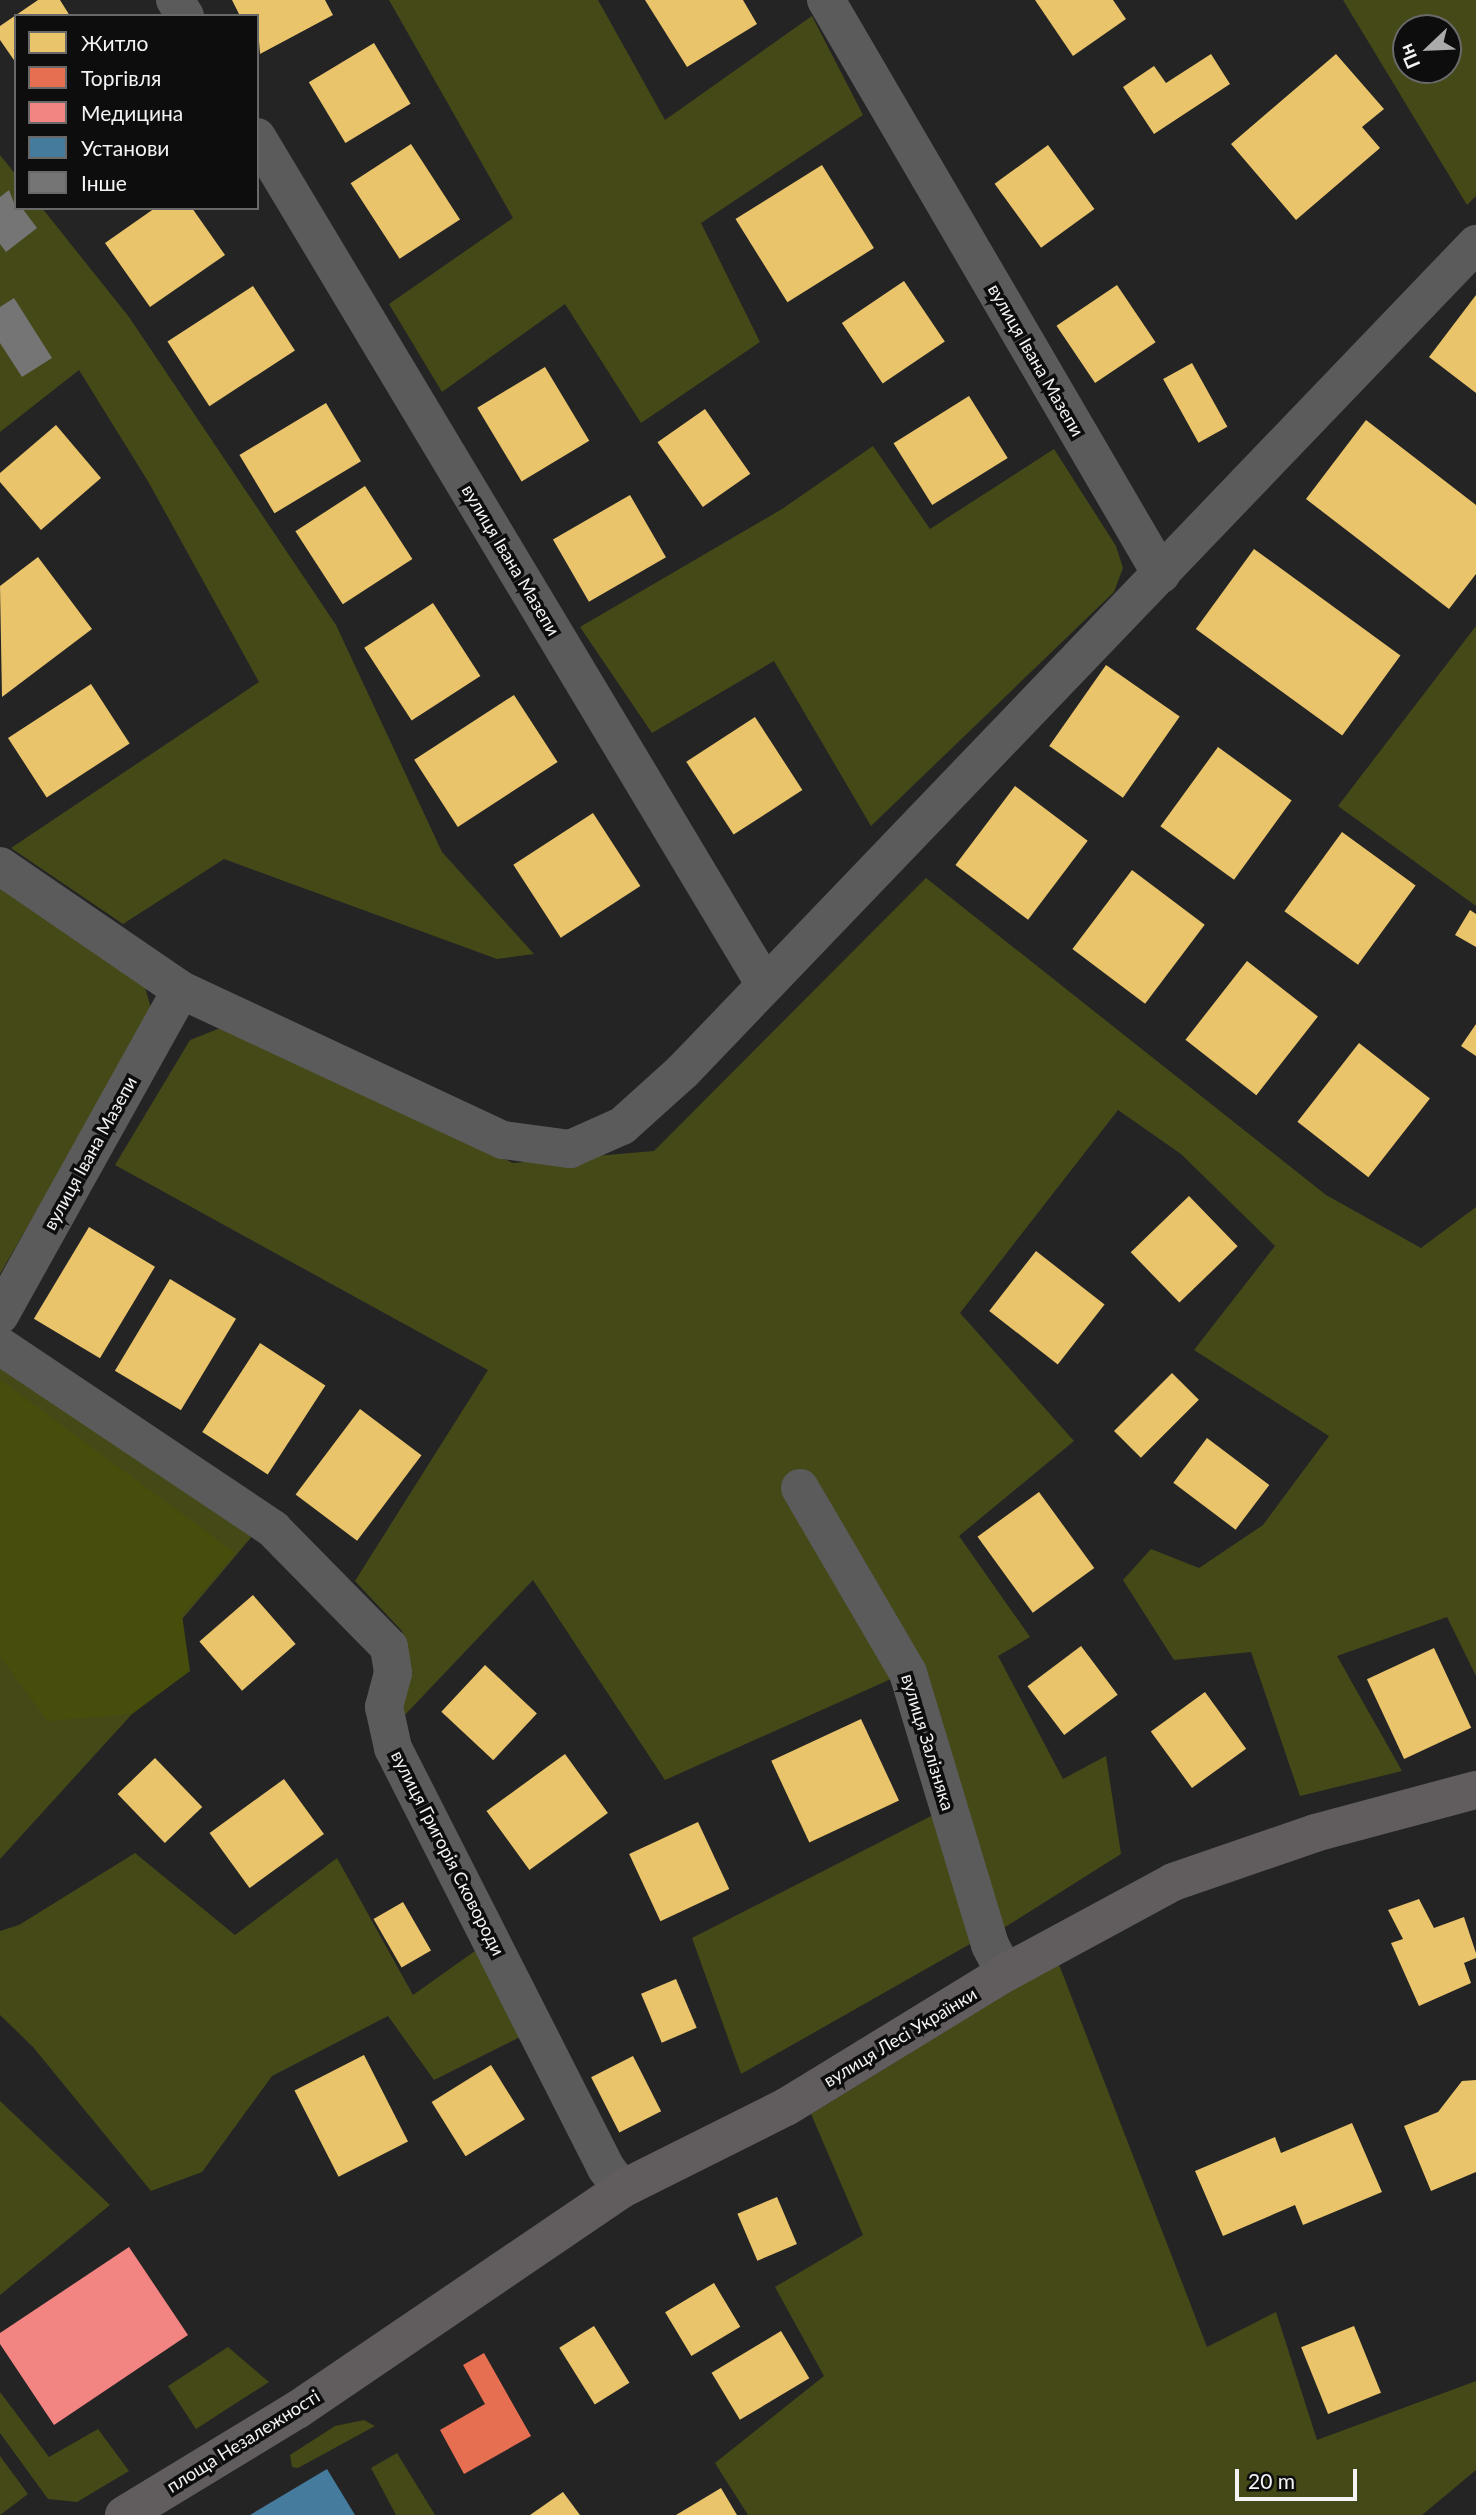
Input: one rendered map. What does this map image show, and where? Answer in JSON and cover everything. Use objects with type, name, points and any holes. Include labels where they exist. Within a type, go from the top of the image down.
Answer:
[{"type":"main road","name":"вулиця Лесі Українки","points":[[360,2364],[622,2189],[786,2107],[1005,1973],[1173,1882],[1315,1833],[1476,1790]]},
{"type":"main road","name":"площа Незалежності","points":[[124,2515],[297,2410],[360,2364]]},
{"type":"street","name":"вулиця Івана Мазепи","points":[[826,0],[1161,574]]},
{"type":"street","name":"вулиця Івана Мазепи","points":[[259,140],[764,984]]},
{"type":"street","points":[[0,866],[181,990],[503,1140],[570,1149],[622,1125],[683,1071],[1476,244]]},
{"type":"street","name":"вулиця Івана Мазепи","points":[[0,1315],[181,990]]},
{"type":"street","name":"вулиця Григорія Сковороди","points":[[0,1346],[273,1529],[389,1647],[393,1673],[384,1707],[393,1748],[607,2168],[622,2189]]},
{"type":"street","name":"вулиця Залізняка","points":[[800,1488],[908,1672],[990,1945],[1005,1973]]},
{"type":"green space","points":[[389,0],[598,0],[665,120],[812,16],[863,115],[701,223],[760,342],[641,423],[565,304],[442,392],[389,304],[513,218]]},
{"type":"green space","points":[[1343,0],[1476,0],[1476,196],[1467,205],[1394,84],[1462,84],[1462,14],[1392,14],[1392,81]]},
{"type":"green space","points":[[0,155],[14,172],[14,210],[44,210],[129,317],[336,625],[442,852],[534,954],[497,959],[224,859],[123,924],[11,848],[259,682],[149,483],[79,370],[0,432]]},
{"type":"green space","points":[[873,446],[930,529],[1054,449],[1116,546],[1123,568],[1114,592],[871,826],[774,661],[652,733],[580,627],[782,509]]},
{"type":"green space","points":[[1476,626],[1476,906],[1338,806]]},
{"type":"green space","points":[[926,878],[1326,1195],[1421,1248],[1476,1207],[1476,1676],[1447,1617],[1337,1656],[1402,1771],[1300,1796],[1251,1652],[1174,1660],[1123,1580],[1151,1549],[1199,1568],[1263,1525],[1329,1436],[1194,1350],[1275,1246],[1181,1154],[1118,1110],[960,1313],[1074,1441],[959,1536],[1030,1637],[998,1656],[1063,1779],[1106,1756],[1121,1854],[1002,1929],[891,1679],[665,1780],[533,1580],[402,1718],[408,1662],[402,1631],[355,1581],[488,1370],[115,1165],[190,1040],[223,1027],[513,1163],[654,1151]]},
{"type":"green space","points":[[0,883],[145,987],[152,1012],[0,1274]]},
{"type":"green space","points":[[0,1363],[254,1534],[162,1643],[132,1714],[0,1859]]},
{"type":"green space","points":[[0,1380],[235,1553],[182,1615],[190,1671],[132,1714],[48,1721],[0,1656]]},
{"type":"green space","points":[[937,1813],[970,1944],[741,2074],[692,1938]]},
{"type":"green space","points":[[135,1853],[235,1935],[337,1858],[413,1995],[482,1946],[524,2035],[434,2080],[388,2016],[272,2076],[202,2172],[151,2191],[33,2047],[0,2015],[0,1931],[19,1925]]},
{"type":"green space","points":[[1058,1962],[1207,2347],[1276,2312],[1317,2440],[1476,2381],[1476,2470],[1422,2515],[748,2515],[715,2463],[824,2376],[775,2287],[863,2235],[811,2114]]},
{"type":"green space","points":[[0,2101],[110,2205],[0,2295]]},
{"type":"green space","points":[[228,2347],[269,2382],[196,2429],[168,2386]]},
{"type":"green space","points":[[0,2392],[49,2457],[98,2429],[129,2471],[77,2502],[48,2499],[0,2433]]},
{"type":"green space","points":[[364,2420],[375,2426],[298,2468],[292,2467],[290,2455],[335,2426]]},
{"type":"green space","points":[[397,2453],[435,2515],[396,2515],[371,2468]]},
{"type":"green space","points":[[0,2456],[28,2494],[0,2515]]},
{"type":"building: Житло","points":[[38,0],[60,0],[69,14],[18,14]]},
{"type":"building: Житло","points":[[232,0],[325,0],[333,15],[260,54],[259,14],[239,14]]},
{"type":"building: Житло","points":[[645,0],[743,0],[757,24],[687,67]]},
{"type":"building: Житло","points":[[1035,0],[1113,0],[1126,19],[1073,56]]},
{"type":"building: Житло","points":[[14,16],[14,60],[0,40],[0,26]]},
{"type":"building: Житло","points":[[374,43],[411,104],[345,143],[309,82]]},
{"type":"building: Житло","points":[[1211,54],[1230,84],[1154,134],[1123,87],[1154,66],[1166,83]]},
{"type":"building: Житло","points":[[1336,54],[1384,109],[1362,127],[1380,148],[1296,220],[1231,144]]},
{"type":"building: Житло","points":[[411,144],[460,219],[400,259],[351,183]]},
{"type":"building: Житло","points":[[1048,145],[1094,209],[1041,248],[995,184]]},
{"type":"building: Житло","points":[[822,165],[874,248],[787,302],[735,219]]},
{"type":"building: Житло","points":[[152,210],[193,210],[225,255],[150,307],[105,243]]},
{"type":"building: Житло","points":[[904,281],[945,342],[883,383],[842,323]]},
{"type":"building: Житло","points":[[1117,285],[1156,342],[1095,383],[1056,326]]},
{"type":"building: Житло","points":[[253,286],[295,351],[209,406],[167,342]]},
{"type":"building: Житло","points":[[1476,295],[1476,393],[1429,357]]},
{"type":"building: Житло","points":[[1192,363],[1227,427],[1199,443],[1163,379]]},
{"type":"building: Житло","points":[[545,367],[589,441],[522,481],[477,408]]},
{"type":"building: Житло","points":[[969,396],[1008,458],[932,505],[894,443]]},
{"type":"building: Житло","points":[[326,403],[361,461],[274,513],[239,455]]},
{"type":"building: Житло","points":[[705,409],[750,474],[703,507],[657,442]]},
{"type":"building: Житло","points":[[1366,420],[1476,505],[1476,574],[1449,609],[1306,499]]},
{"type":"building: Житло","points":[[56,425],[101,478],[41,530],[0,482],[0,473]]},
{"type":"building: Житло","points":[[365,486],[412,559],[343,604],[295,531]]},
{"type":"building: Житло","points":[[630,495],[666,557],[589,602],[553,540]]},
{"type":"building: Житло","points":[[1254,549],[1400,655],[1342,735],[1196,629]]},
{"type":"building: Житло","points":[[38,557],[92,629],[2,697],[0,586]]},
{"type":"building: Житло","points":[[433,603],[480,676],[412,721],[364,648]]},
{"type":"building: Житло","points":[[1106,665],[1180,717],[1123,798],[1049,746]]},
{"type":"building: Житло","points":[[91,684],[130,744],[47,797],[8,738]]},
{"type":"building: Житло","points":[[514,695],[558,762],[458,827],[414,760]]},
{"type":"building: Житло","points":[[755,717],[802,790],[734,835],[686,762]]},
{"type":"building: Житло","points":[[1218,747],[1292,800],[1234,880],[1160,826]]},
{"type":"building: Житло","points":[[1015,786],[1088,841],[1028,920],[955,865]]},
{"type":"building: Житло","points":[[593,813],[640,886],[561,938],[513,865]]},
{"type":"building: Житло","points":[[1342,832],[1416,885],[1358,965],[1284,911]]},
{"type":"building: Житло","points":[[1132,870],[1205,925],[1145,1004],[1072,949]]},
{"type":"building: Житло","points":[[1470,910],[1476,914],[1476,947],[1455,935]]},
{"type":"building: Житло","points":[[1247,961],[1318,1016],[1256,1095],[1185,1040]]},
{"type":"building: Житло","points":[[1476,1024],[1476,1056],[1461,1046]]},
{"type":"building: Житло","points":[[1359,1043],[1430,1098],[1368,1177],[1297,1122]]},
{"type":"building: Житло","points":[[1189,1196],[1238,1246],[1179,1303],[1131,1252]]},
{"type":"building: Житло","points":[[89,1227],[155,1267],[100,1358],[34,1319]]},
{"type":"building: Житло","points":[[1036,1251],[1105,1305],[1058,1364],[989,1311]]},
{"type":"building: Житло","points":[[170,1279],[236,1319],[181,1410],[115,1371]]},
{"type":"building: Житло","points":[[260,1343],[325,1385],[268,1474],[202,1432]]},
{"type":"building: Житло","points":[[1172,1373],[1199,1400],[1141,1458],[1114,1431]]},
{"type":"building: Житло","points":[[360,1409],[421,1455],[357,1541],[296,1494]]},
{"type":"building: Житло","points":[[1207,1438],[1269,1485],[1236,1530],[1173,1483]]},
{"type":"building: Житло","points":[[1039,1492],[1094,1568],[1033,1613],[978,1537]]},
{"type":"building: Житло","points":[[253,1595],[296,1644],[242,1691],[199,1642]]},
{"type":"building: Житло","points":[[1081,1646],[1118,1695],[1064,1735],[1027,1686]]},
{"type":"building: Житло","points":[[1434,1648],[1471,1728],[1404,1759],[1367,1679]]},
{"type":"building: Житло","points":[[485,1665],[537,1713],[493,1760],[441,1712]]},
{"type":"building: Житло","points":[[1205,1692],[1246,1749],[1192,1788],[1151,1731]]},
{"type":"building: Житло","points":[[861,1719],[899,1801],[809,1842],[771,1761]]},
{"type":"building: Житло","points":[[565,1754],[608,1813],[529,1870],[487,1811]]},
{"type":"building: Житло","points":[[155,1758],[202,1807],[165,1843],[118,1794]]},
{"type":"building: Житло","points":[[284,1779],[324,1834],[250,1888],[210,1833]]},
{"type":"building: Житло","points":[[698,1822],[729,1889],[660,1921],[629,1854]]},
{"type":"building: Житло","points":[[1419,1899],[1434,1928],[1464,1917],[1476,1958],[1464,1963],[1471,1983],[1419,2006],[1391,1943],[1403,1939],[1388,1910]]},
{"type":"building: Житло","points":[[403,1902],[431,1950],[402,1967],[374,1919]]},
{"type":"building: Житло","points":[[676,1979],[697,2028],[662,2043],[641,1994]]},
{"type":"building: Житло","points":[[364,2055],[408,2141],[339,2177],[295,2090]]},
{"type":"building: Житло","points":[[633,2056],[661,2111],[619,2133],[591,2077]]},
{"type":"building: Житло","points":[[491,2065],[525,2119],[466,2156],[432,2102]]},
{"type":"building: Житло","points":[[1476,2080],[1476,2172],[1431,2191],[1404,2126],[1438,2112],[1462,2081]]},
{"type":"building: Житло","points":[[1352,2123],[1382,2192],[1303,2225],[1295,2205],[1223,2236],[1195,2171],[1275,2137],[1281,2153]]},
{"type":"building: Житло","points":[[777,2197],[797,2244],[757,2261],[737,2214]]},
{"type":"building: Житло","points":[[714,2283],[740,2327],[691,2356],[665,2312]]},
{"type":"building: Житло","points":[[594,2326],[630,2383],[595,2405],[559,2348]]},
{"type":"building: Житло","points":[[1354,2326],[1381,2393],[1328,2414],[1301,2347]]},
{"type":"building: Житло","points":[[781,2331],[809,2378],[740,2420],[712,2373]]},
{"type":"building: Житло","points":[[721,2488],[737,2515],[676,2515]]},
{"type":"building: Житло","points":[[563,2492],[580,2515],[530,2515]]},
{"type":"building: Торгівля","points":[[484,2353],[531,2436],[464,2474],[440,2430],[485,2404],[463,2365]]},
{"type":"building: Медицина","points":[[129,2247],[188,2335],[54,2425],[0,2344],[0,2333]]},
{"type":"building: Установи","points":[[327,2469],[355,2515],[250,2515]]},
{"type":"building: Інше","points":[[9,190],[14,210],[24,210],[37,228],[6,252],[0,244],[0,197]]},
{"type":"building: Інше","points":[[14,298],[52,358],[22,377],[0,343],[0,307]]}]
